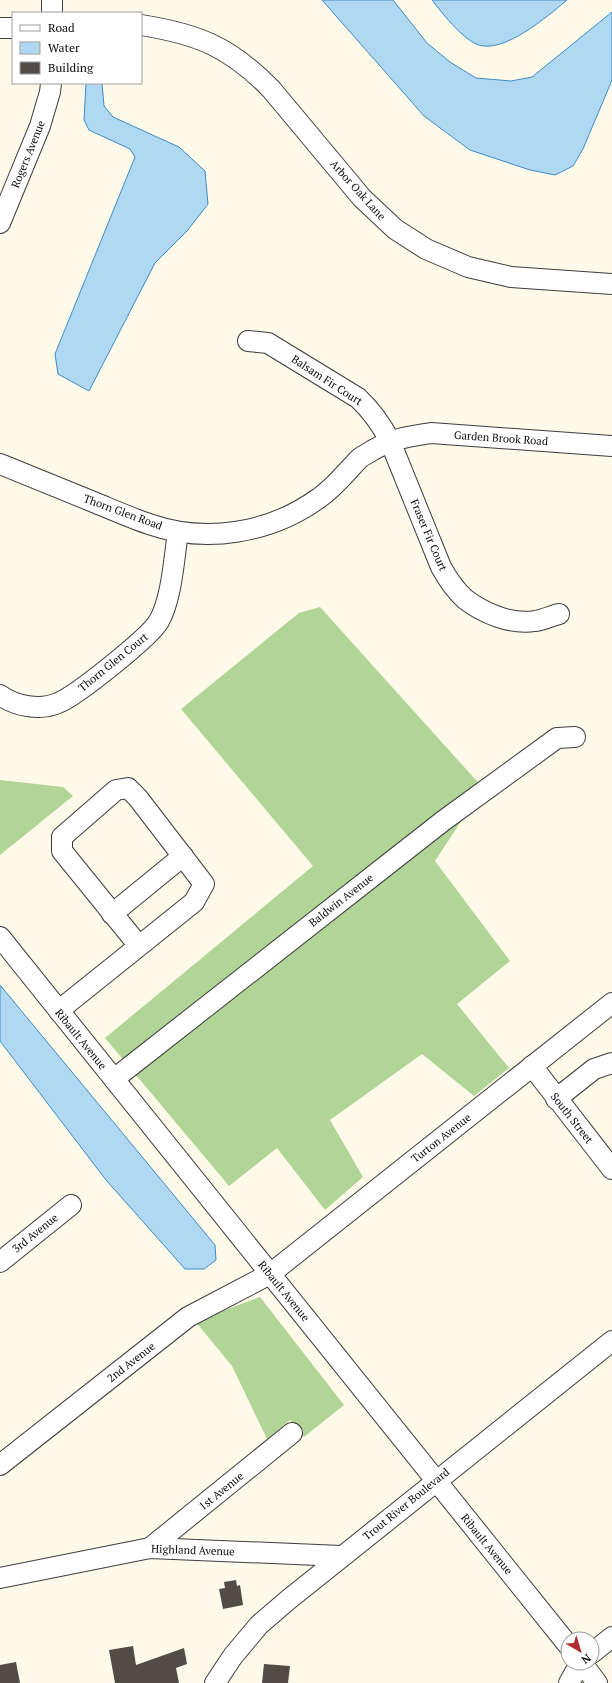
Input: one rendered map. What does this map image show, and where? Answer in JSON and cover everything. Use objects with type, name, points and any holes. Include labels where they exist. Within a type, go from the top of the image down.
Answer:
[{"type":"street","points":[[52,0],[52,12]]},
{"type":"street","name":"Arbor Oak Lane","points":[[142,25],[174,30],[207,41],[233,55],[271,88],[362,198],[395,229],[426,249],[468,267],[511,277],[612,284]]},
{"type":"street","points":[[0,28],[12,28]]},
{"type":"street","name":"Rogers Avenue","points":[[0,223],[40,126],[51,84]]},
{"type":"street","name":"Balsam Fir Court","points":[[248,341],[268,343],[358,398],[371,409],[390,441]]},
{"type":"street","name":"Garden Brook Road","points":[[390,441],[431,433],[612,446]]},
{"type":"street","name":"Thorn Glen Road","points":[[0,464],[150,525],[178,532],[198,534],[229,533],[263,526],[297,513],[320,498],[339,482],[362,457],[390,441]]},
{"type":"street","name":"Fraser Fir Court","points":[[390,441],[441,567],[450,582],[464,598],[485,611],[509,620],[534,621],[559,614]]},
{"type":"street","name":"Thorn Glen Court","points":[[0,694],[20,705],[38,706],[57,704],[75,694],[148,636],[159,622],[166,605],[178,532]]},
{"type":"street","name":"Baldwin Avenue","points":[[114,1079],[443,820],[557,738],[575,737]]},
{"type":"street","points":[[59,1011],[194,902],[204,884],[138,798],[128,788],[116,790],[62,837],[62,851],[139,946]]},
{"type":"street","points":[[112,914],[183,856]]},
{"type":"street","name":"Ribault Avenue","points":[[0,938],[560,1635]]},
{"type":"street","name":"Turton Avenue","points":[[270,1274],[612,1003]]},
{"type":"street","points":[[556,1098],[594,1069],[612,1063]]},
{"type":"street","name":"South Street","points":[[532,1066],[612,1170]]},
{"type":"street","name":"3rd Avenue","points":[[0,1262],[71,1205]]},
{"type":"street","name":"2nd Avenue","points":[[0,1465],[188,1317],[270,1274]]},
{"type":"street","name":"Trout River Boulevard","points":[[215,1683],[233,1656],[259,1625],[341,1556],[612,1341]]},
{"type":"street","name":"1st Avenue","points":[[150,1548],[292,1433]]},
{"type":"street","name":"Highland Avenue","points":[[0,1578],[150,1548],[341,1556]]},
{"type":"street","points":[[600,1647],[612,1637]]},
{"type":"street","points":[[569,1683],[576,1671]]},
{"type":"street","points":[[588,1671],[598,1683]]},
{"type":"green space","points":[[320,607],[483,788],[435,861],[510,961],[457,1004],[509,1068],[474,1096],[422,1054],[330,1120],[363,1177],[325,1210],[277,1148],[229,1186],[105,1038],[313,866],[181,709],[299,613]]},
{"type":"green space","points":[[0,780],[63,787],[73,796],[0,855]]},
{"type":"green space","points":[[260,1297],[344,1405],[304,1437],[290,1420],[267,1439],[232,1366],[195,1321]]},
{"type":"water","points":[[322,0],[393,0],[427,43],[450,62],[476,78],[511,81],[532,77],[612,12],[612,80],[583,149],[573,166],[555,175],[530,170],[470,150],[424,116]]},
{"type":"water","points":[[432,0],[567,0],[537,24],[511,40],[487,46],[476,44],[464,36]]},
{"type":"water","points":[[86,84],[102,84],[104,106],[113,117],[179,147],[205,171],[208,204],[187,231],[155,263],[89,391],[58,374],[55,354],[135,157],[130,149],[89,130],[84,120]]},
{"type":"water","points":[[0,985],[215,1245],[216,1260],[204,1269],[185,1269],[106,1180],[0,1041]]},
{"type":"building","points":[[236,1580],[237,1586],[240,1585],[243,1605],[223,1609],[219,1589],[225,1588],[224,1582]]},
{"type":"building","points":[[133,1646],[136,1665],[184,1648],[187,1664],[176,1668],[179,1683],[115,1683],[109,1650]]},
{"type":"building","points":[[16,1662],[20,1683],[0,1683],[0,1665]]},
{"type":"building","points":[[264,1664],[290,1666],[288,1683],[262,1683]]}]
